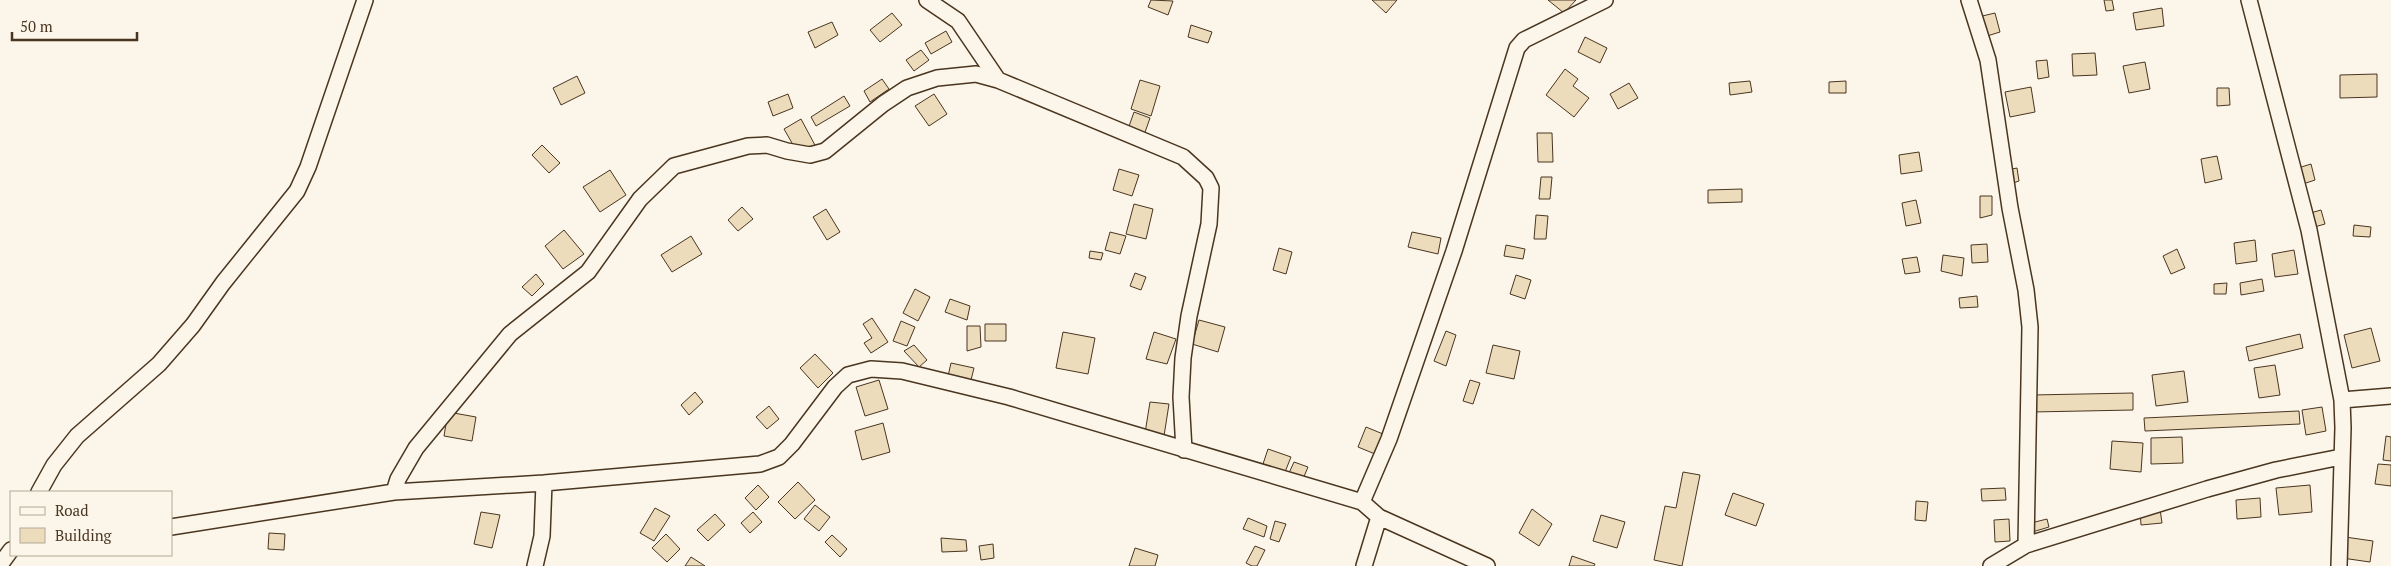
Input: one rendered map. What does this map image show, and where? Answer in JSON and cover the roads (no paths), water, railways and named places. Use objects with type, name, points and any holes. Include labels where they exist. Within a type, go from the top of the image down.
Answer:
[{"type":"street","points":[[40,491],[54,465],[77,436],[159,364],[193,324],[297,190],[308,167],[365,0]]},
{"type":"street","points":[[927,0],[958,21],[998,80]]},
{"type":"street","points":[[1362,502],[1389,439],[1454,251],[1517,48],[1524,40],[1604,0]]},
{"type":"street","points":[[1968,0],[1988,60],[2029,318],[2026,545]]},
{"type":"street","points":[[2249,0],[2310,230],[2342,400],[2339,566]]},
{"type":"street","points":[[394,492],[398,479],[416,448],[510,334],[588,272],[640,199],[674,166],[748,146],[767,145],[810,155],[825,151],[883,104],[907,88],[936,78],[976,74],[998,80],[1183,157],[1206,178],[1211,188],[1209,224],[1189,316],[1183,358],[1181,398],[1184,450]]},
{"type":"street","points":[[172,527],[394,492],[544,483],[760,464],[778,457],[792,444],[835,387],[848,376],[871,369],[902,371],[1009,397],[1362,502],[1379,517],[1486,566]]},
{"type":"street","points":[[2342,400],[2391,396]]},
{"type":"street","points":[[1991,566],[2026,545],[2207,489],[2276,470],[2342,457]]},
{"type":"street","points":[[535,566],[542,536],[544,483]]},
{"type":"street","points":[[1364,566],[1379,517]]},
{"type":"street","points":[[0,566],[10,551]]}]
